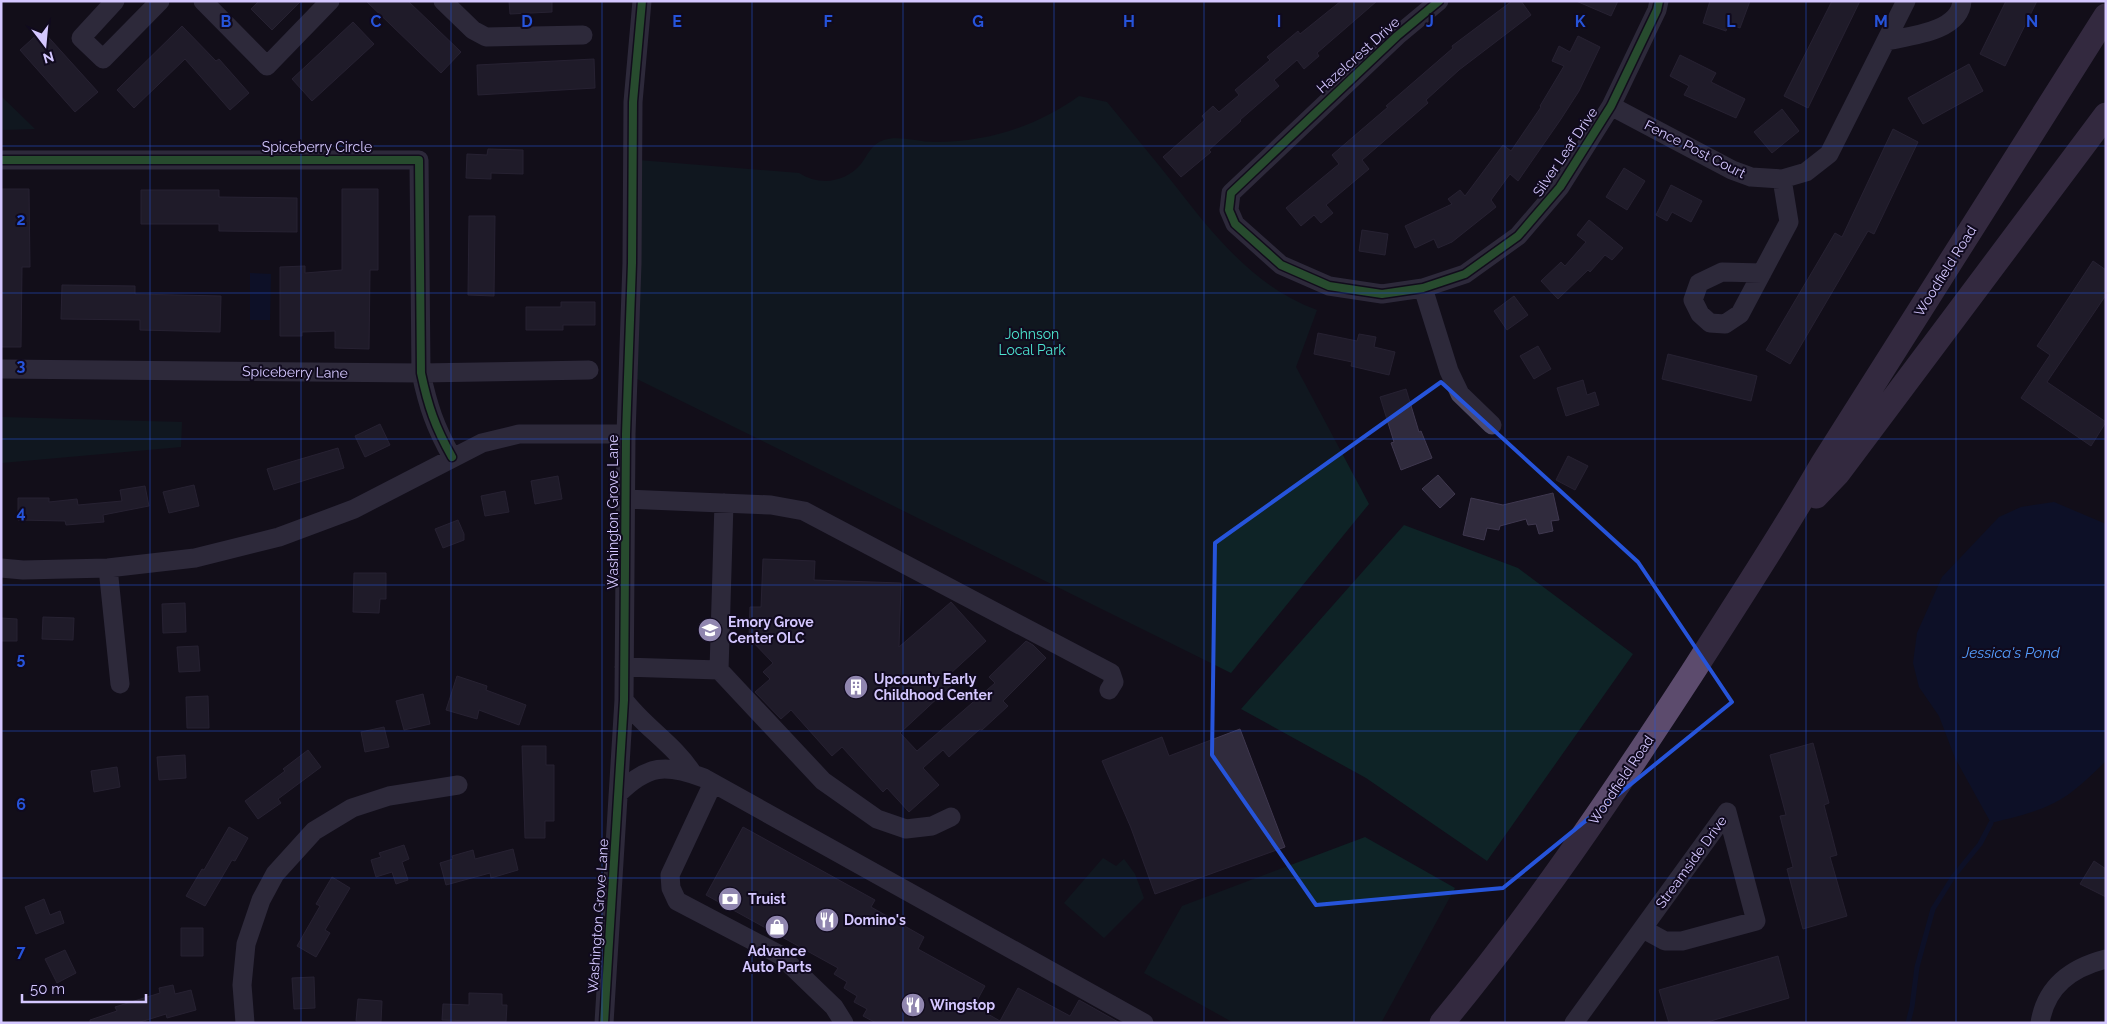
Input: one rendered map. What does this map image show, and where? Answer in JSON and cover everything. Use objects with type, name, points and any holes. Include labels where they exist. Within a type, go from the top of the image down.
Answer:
[{"type":"main road","name":"Woodfield Road","points":[[1442,1023],[1522,920],[1591,825],[1656,729],[1786,527],[1822,465],[2106,16]]},
{"type":"main road","name":"Woodfield Road","points":[[1786,527],[1838,473],[2106,115]]},
{"type":"street","points":[[115,1],[81,38],[103,59],[159,2]]},
{"type":"street","points":[[203,1],[266,66],[330,1]]},
{"type":"street","points":[[443,1],[473,30],[486,37],[583,35]]},
{"type":"street","name":"Washington Grove Lane","points":[[604,1023],[624,700],[625,499],[632,263],[633,102],[642,1]]},
{"type":"street","name":"Hazelcrest Drive","points":[[1296,129],[1397,36],[1439,1]]},
{"type":"street","name":"Silver Leaf Drive","points":[[1296,129],[1231,193],[1229,210],[1235,224],[1280,265],[1329,286],[1382,294],[1423,288],[1465,274],[1518,236],[1560,187],[1611,106],[1657,10],[1659,1]]},
{"type":"street","name":"Fence Post Court","points":[[1611,106],[1732,170],[1751,177],[1782,179],[1806,172],[1829,154],[1906,1]]},
{"type":"street","points":[[1886,41],[1931,32],[1950,21],[1961,8],[1962,1]]},
{"type":"street","name":"Spiceberry Circle","points":[[1,160],[419,160],[421,373]]},
{"type":"street","points":[[1762,273],[1789,222],[1782,179]]},
{"type":"street","points":[[1423,288],[1449,371],[1460,394],[1492,425]]},
{"type":"street","name":"Spiceberry Lane","points":[[1,369],[421,373],[589,370]]},
{"type":"street","points":[[421,373],[428,406],[452,457]]},
{"type":"street","points":[[1,568],[23,570],[108,568],[195,558],[279,537],[354,509],[482,442],[519,434],[626,434]]},
{"type":"street","points":[[625,499],[771,505],[804,511],[1111,673],[1114,682],[1109,690]]},
{"type":"street","points":[[724,503],[719,670],[823,781],[877,819],[906,829],[932,826],[951,816]]},
{"type":"street","points":[[108,568],[120,684]]},
{"type":"street","points":[[624,667],[719,670]]},
{"type":"street","points":[[624,700],[636,716],[686,764],[693,774]]},
{"type":"street","points":[[618,794],[634,778],[649,771],[665,768],[693,774],[713,783],[1144,1023]]},
{"type":"street","points":[[713,783],[670,875],[671,888],[677,901],[780,956],[834,1007],[844,1023]]},
{"type":"street","points":[[245,1023],[242,985],[246,944],[261,900],[275,874],[314,831],[352,808],[389,796],[458,785]]},
{"type":"street","name":"Streamside Drive","points":[[1574,1023],[1727,812],[1756,921],[1682,941],[1665,941],[1643,929]]},
{"type":"street","points":[[2040,1023],[2048,998],[2058,983],[2070,972],[2088,963],[2106,959]]},
{"type":"highlighted area","points":[[1441,382],[1638,562],[1732,702],[1503,888],[1316,905],[1212,755],[1215,543]]},
{"type":"green space","points":[[1,96],[35,129],[1,130]]},
{"type":"green space","name":"Johnson Local Park","points":[[1079,96],[1107,102],[1206,225],[1238,259],[1275,289],[1317,310],[1296,367],[1369,504],[1231,673],[637,379],[638,160],[799,173],[815,180],[823,181],[840,179],[855,170],[873,147],[884,140],[897,138],[930,142],[956,141],[994,135],[1029,124],[1063,107]]},
{"type":"green space","points":[[1,417],[182,422],[181,447],[1,463]]},
{"type":"green space","points":[[1404,525],[1518,568],[1633,654],[1487,861],[1366,778],[1241,709]]},
{"type":"green space","points":[[1365,837],[1455,888],[1381,1023],[1234,1023],[1144,973],[1182,906]]},
{"type":"green space","points":[[1103,858],[1116,866],[1124,859],[1135,874],[1144,898],[1104,938],[1064,903]]},
{"type":"water","points":[[250,273],[271,274],[270,320],[250,320]]},
{"type":"water","name":"Jessica's Pond","points":[[2054,502],[2106,524],[2106,761],[2061,799],[2046,807],[1991,823],[1955,758],[1939,716],[1919,687],[1913,663],[1917,633],[1942,577],[1999,517],[2021,507]]},
{"type":"building","points":[[259,1],[301,1],[272,30],[251,9]]},
{"type":"building","points":[[366,1],[408,1],[461,52],[441,73]]},
{"type":"building","points":[[509,1],[552,1],[552,12],[510,14]]},
{"type":"building","points":[[1341,1],[1377,1],[1317,53],[1319,56],[1304,69],[1297,60],[1274,80],[1279,86],[1209,150],[1211,152],[1181,177],[1163,157],[1205,120],[1202,116],[1213,106],[1219,112],[1239,95],[1235,90],[1270,60],[1267,57],[1298,31],[1300,34]]},
{"type":"building","points":[[1512,1],[1521,1],[1531,15],[1459,70],[1426,100],[1428,103],[1362,160],[1369,169],[1326,205],[1333,213],[1321,223],[1314,215],[1301,226],[1286,208],[1339,164],[1332,155],[1453,48],[1452,46]]},
{"type":"building","points":[[1576,1],[1618,1],[1611,16]]},
{"type":"building","points":[[1710,1],[1750,1],[1740,28],[1728,24],[1726,31],[1703,23]]},
{"type":"building","points":[[1832,1],[1860,1],[1808,108],[1784,96]]},
{"type":"building","points":[[2006,1],[2037,1],[2005,66],[1980,54]]},
{"type":"building","points":[[353,22],[374,44],[312,101],[292,79]]},
{"type":"building","points":[[182,26],[216,61],[219,59],[249,93],[230,110],[185,59],[134,108],[117,90]]},
{"type":"building","points":[[42,30],[98,92],[75,112],[20,50]]},
{"type":"building","points":[[1578,36],[1600,47],[1579,91],[1518,181],[1510,174],[1491,200],[1496,207],[1452,242],[1438,248],[1434,239],[1415,248],[1405,226],[1452,204],[1448,199],[1460,190],[1465,196],[1503,145],[1511,151],[1541,107],[1564,66],[1552,61],[1559,46],[1570,52]]},
{"type":"building","points":[[1680,55],[1716,73],[1711,82],[1745,99],[1736,118],[1684,95],[1689,86],[1670,76]]},
{"type":"building","points":[[594,59],[595,88],[478,95],[477,65]]},
{"type":"building","points":[[1969,64],[1983,91],[1923,124],[1908,98]]},
{"type":"building","points":[[1782,109],[1799,131],[1772,153],[1754,132]]},
{"type":"building","points":[[1893,129],[1918,142],[1874,234],[1868,231],[1790,364],[1766,350],[1835,233],[1842,237]]},
{"type":"building","points":[[488,149],[523,150],[523,174],[491,173],[491,179],[466,178],[467,154],[487,155]]},
{"type":"building","points":[[1624,168],[1645,181],[1627,210],[1606,197]]},
{"type":"building","points":[[1671,185],[1702,201],[1691,222],[1672,212],[1667,221],[1656,215]]},
{"type":"building","points":[[1,189],[29,189],[30,267],[22,267],[21,347],[1,347]]},
{"type":"building","points":[[342,189],[378,189],[378,270],[370,270],[369,349],[335,348],[335,331],[302,332],[302,336],[280,336],[280,267],[305,266],[305,273],[342,270]]},
{"type":"building","points":[[141,190],[219,190],[219,197],[297,198],[297,232],[219,231],[219,224],[141,224]]},
{"type":"building","points":[[469,216],[495,216],[494,296],[468,295]]},
{"type":"building","points":[[1589,220],[1623,248],[1612,260],[1605,255],[1590,272],[1588,270],[1558,299],[1541,281],[1561,262],[1565,266],[1586,242],[1577,235]]},
{"type":"building","points":[[1362,230],[1388,234],[1385,255],[1359,251]]},
{"type":"building","points":[[2093,261],[2106,270],[2106,295],[2047,382],[2106,422],[2091,446],[2021,398],[2050,355],[2037,346]]},
{"type":"building","points":[[62,285],[135,286],[135,294],[221,296],[220,332],[140,330],[140,320],[61,319]]},
{"type":"building","points":[[1514,296],[1528,315],[1507,330],[1494,311]]},
{"type":"building","points":[[561,302],[595,302],[595,325],[563,325],[563,330],[526,330],[526,307],[561,307]]},
{"type":"building","points":[[1318,333],[1357,341],[1359,334],[1376,337],[1374,347],[1395,352],[1389,375],[1351,366],[1352,362],[1314,354]]},
{"type":"building","points":[[1538,346],[1551,369],[1534,379],[1520,356]]},
{"type":"building","points":[[1668,354],[1757,376],[1751,401],[1662,379]]},
{"type":"building","points":[[1583,380],[1587,395],[1595,392],[1599,405],[1566,416],[1557,388]]},
{"type":"building","points":[[1406,389],[1419,432],[1421,431],[1432,458],[1401,470],[1391,443],[1394,442],[1380,397]]},
{"type":"building","points":[[380,424],[390,445],[365,457],[355,436]]},
{"type":"building","points":[[338,448],[344,468],[274,490],[267,469]]},
{"type":"building","points":[[1568,456],[1588,466],[1575,490],[1556,480]]},
{"type":"building","points":[[1438,475],[1455,494],[1440,508],[1422,489]]},
{"type":"building","points":[[558,476],[562,499],[535,504],[531,481]]},
{"type":"building","points":[[194,485],[199,506],[169,513],[163,492]]},
{"type":"building","points":[[145,486],[149,506],[103,515],[104,522],[66,525],[65,521],[18,520],[18,498],[49,498],[49,502],[77,499],[78,505],[122,501],[120,490]]},
{"type":"building","points":[[505,491],[509,512],[485,516],[481,496]]},
{"type":"building","points":[[1553,493],[1559,520],[1551,521],[1553,531],[1539,534],[1536,524],[1528,525],[1526,519],[1500,526],[1499,530],[1487,528],[1484,540],[1463,535],[1471,498],[1503,505]]},
{"type":"building","points":[[458,520],[464,534],[464,540],[443,548],[435,529]]},
{"type":"building","name":"Upcounty Early Childhood Center","points":[[763,559],[815,561],[814,580],[901,583],[899,647],[951,602],[986,641],[950,674],[956,681],[900,733],[917,751],[995,683],[989,677],[1026,641],[1046,658],[1003,701],[1008,706],[982,730],[980,729],[949,757],[943,750],[923,768],[939,785],[909,812],[887,788],[883,792],[842,747],[832,756],[791,710],[781,719],[755,692],[770,679],[763,672],[773,663],[749,638],[750,607],[761,607]]},
{"type":"building","points":[[354,573],[386,573],[386,599],[380,599],[379,613],[353,612]]},
{"type":"building","points":[[185,603],[186,632],[163,633],[162,604]]},
{"type":"building","points":[[43,617],[74,618],[73,640],[42,639]]},
{"type":"building","points":[[1,618],[17,619],[17,641],[1,641]]},
{"type":"building","points":[[198,646],[200,671],[179,672],[177,647]]},
{"type":"building","points":[[457,676],[487,686],[486,690],[526,705],[519,725],[479,710],[477,719],[446,710]]},
{"type":"building","points":[[423,694],[430,724],[404,730],[396,701]]},
{"type":"building","points":[[208,696],[209,728],[187,728],[186,697]]},
{"type":"building","points":[[384,727],[389,747],[365,752],[361,732]]},
{"type":"building","points":[[1240,729],[1285,847],[1155,894],[1131,828],[1102,761],[1162,737],[1169,756]]},
{"type":"building","points":[[1813,743],[1829,803],[1824,805],[1837,855],[1830,857],[1847,916],[1803,929],[1787,869],[1793,867],[1780,816],[1786,815],[1770,755]]},
{"type":"building","points":[[522,746],[546,746],[546,765],[554,765],[554,821],[545,821],[545,838],[525,838]]},
{"type":"building","points":[[308,750],[321,767],[278,799],[281,803],[258,819],[245,801],[285,771],[283,769]]},
{"type":"building","points":[[185,755],[186,778],[159,780],[157,757]]},
{"type":"building","points":[[117,767],[120,787],[94,792],[91,771]]},
{"type":"building","points":[[229,827],[248,838],[235,861],[232,860],[205,906],[186,896],[202,869],[204,870]]},
{"type":"building","points":[[743,827],[875,900],[871,907],[924,937],[918,949],[985,986],[974,1006],[1000,1021],[1018,988],[1070,1016],[1079,1000],[1120,1023],[876,1023],[863,1016],[867,1009],[854,1002],[857,996],[844,988],[847,982],[834,974],[838,968],[706,895]]},
{"type":"building","points":[[404,845],[409,859],[402,862],[408,880],[396,884],[392,872],[376,877],[371,860],[381,857],[379,853]]},
{"type":"building","points":[[513,849],[518,870],[491,878],[490,873],[446,885],[440,863],[453,859],[452,856],[473,850],[475,859]]},
{"type":"building","points":[[2094,861],[2106,869],[2106,897],[2080,884]]},
{"type":"building","points":[[332,877],[350,888],[325,930],[330,933],[316,957],[297,946],[320,906],[316,904]]},
{"type":"building","points":[[44,899],[50,915],[60,911],[64,923],[36,934],[25,907]]},
{"type":"building","points":[[181,928],[203,928],[203,956],[181,956]]},
{"type":"building","points":[[65,950],[76,973],[57,983],[45,959]]},
{"type":"building","points":[[1778,956],[1789,998],[1704,1023],[1669,1023],[1659,990]]},
{"type":"building","points":[[314,977],[315,1008],[294,1009],[292,978]]},
{"type":"building","points":[[173,985],[175,994],[191,990],[196,1010],[167,1018],[166,1014],[137,1023],[90,1023],[90,1020],[117,1011],[115,1007],[160,993],[159,988]]},
{"type":"building","points":[[469,993],[502,994],[502,1005],[507,1005],[506,1022],[442,1020],[443,1004],[469,1005]]},
{"type":"building","points":[[358,999],[382,1001],[381,1022],[356,1021]]},
{"type":"waterway","points":[[1908,1023],[1917,967],[1933,909],[1953,877],[1980,844],[1991,823]]},
{"type":"cycle path","points":[[604,1023],[624,700],[626,434],[632,263],[633,102],[642,1]]},
{"type":"cycle path","points":[[1439,1],[1397,36],[1231,193],[1229,210],[1235,224],[1281,265],[1329,286],[1382,294],[1423,288],[1465,274],[1518,236],[1560,187],[1611,106],[1657,10],[1659,1]]},
{"type":"cycle path","points":[[1,160],[419,160],[421,373],[433,416],[452,457]]},
{"type":"place","name":"Emory Grove Center OLC","points":[[710,630]]},
{"type":"place","name":"Upcounty Early Childhood Center","points":[[856,687]]},
{"type":"place","name":"Truist","points":[[730,899]]},
{"type":"place","name":"Domino's","points":[[827,920]]},
{"type":"place","name":"Advance Auto Parts","points":[[777,927]]},
{"type":"place","name":"Wingstop","points":[[913,1005]]}]
